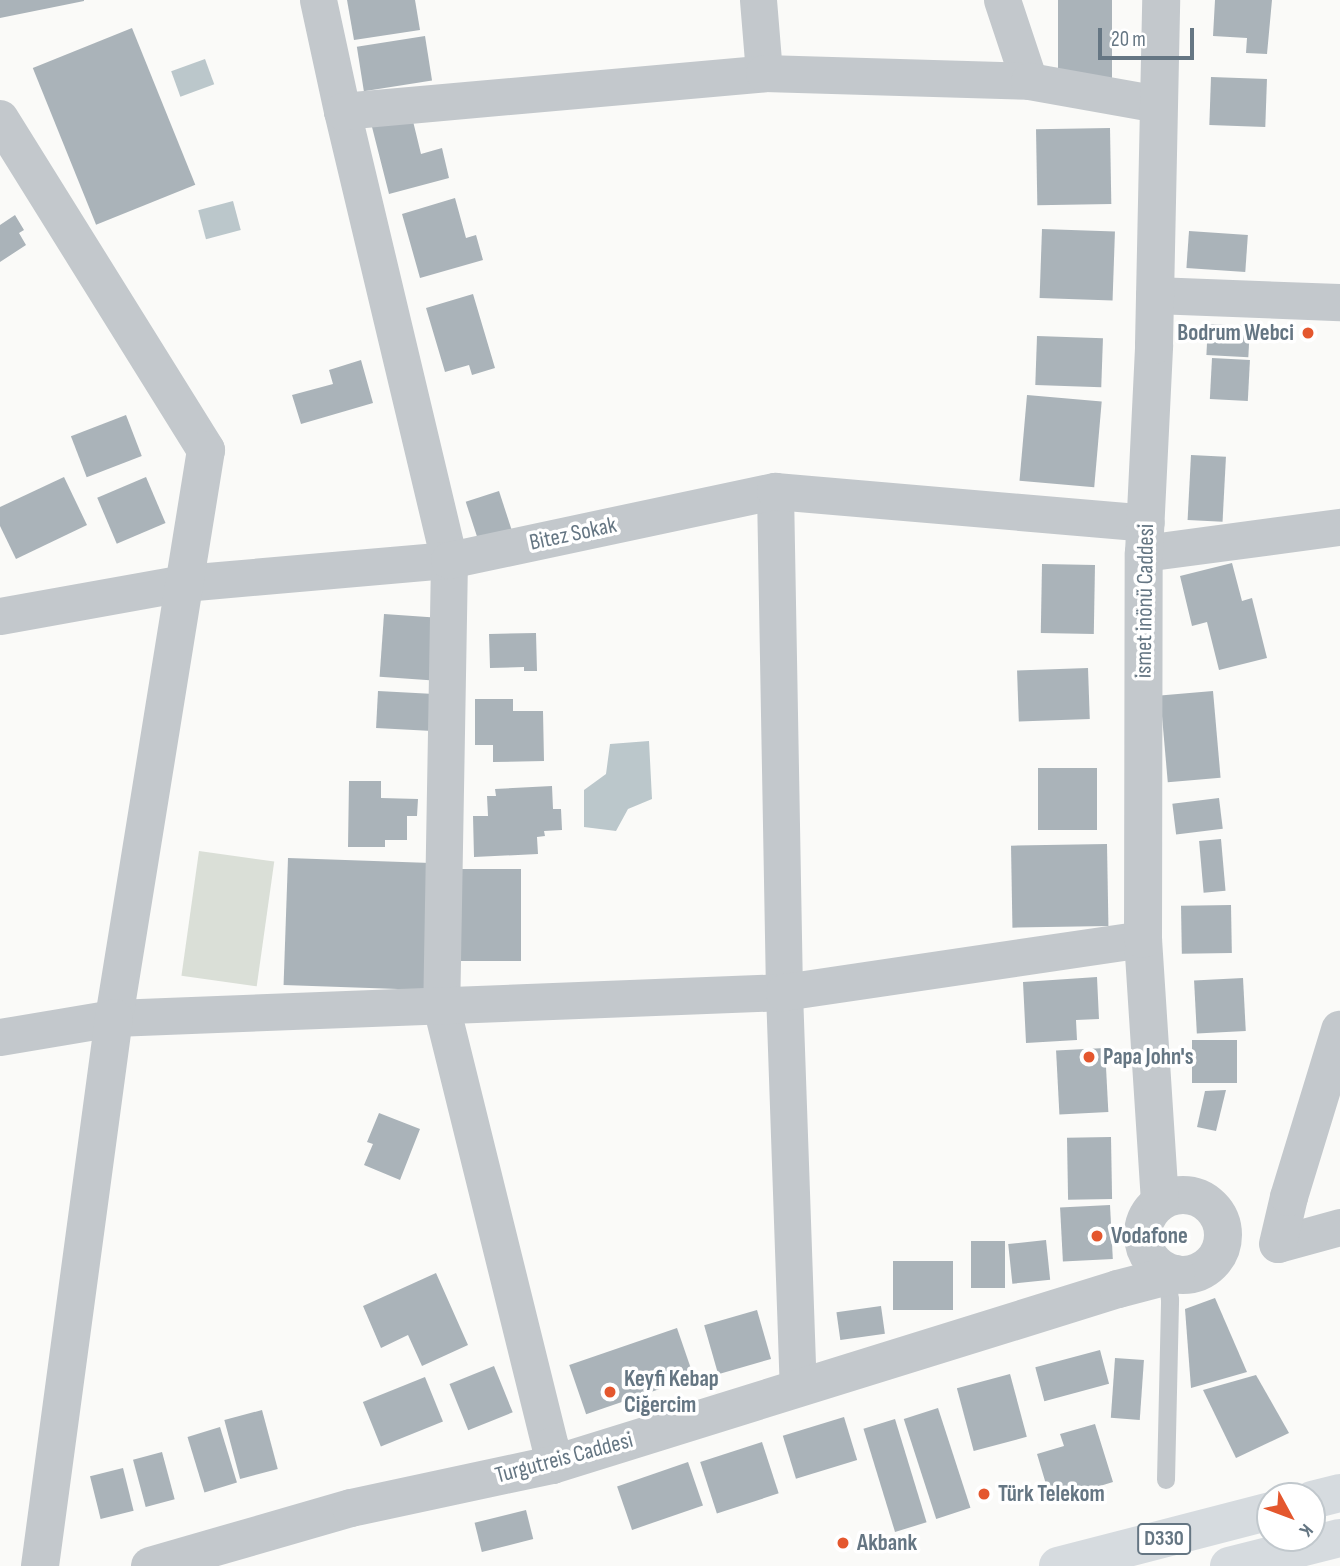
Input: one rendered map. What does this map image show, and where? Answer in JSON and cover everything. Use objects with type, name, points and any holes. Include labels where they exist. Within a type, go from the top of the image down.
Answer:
[{"type":"highway","name":"D330","points":[[1058,1566],[1256,1515]]},
{"type":"highway","points":[[1229,1566],[1340,1538]]},
{"type":"street","points":[[318,0],[449,560],[441,1006],[547,1432],[552,1465]]},
{"type":"street","points":[[758,0],[764,73]]},
{"type":"street","points":[[1002,0],[1029,81]]},
{"type":"street","name":"ismet inönü Caddesi","points":[[1160,1202],[1143,939],[1145,538],[1161,0]]},
{"type":"street","points":[[342,111],[764,73],[1029,81],[1158,104]]},
{"type":"street","points":[[0,119],[206,450],[114,1018],[40,1566]]},
{"type":"street","points":[[1154,295],[1340,302]]},
{"type":"street","points":[[775,491],[784,992],[798,1388]]},
{"type":"street","name":"Bitez Sokak","points":[[0,616],[184,583],[449,560],[775,491],[1145,538],[1340,527]]},
{"type":"street","points":[[0,1037],[114,1018],[784,992],[1143,939]]},
{"type":"street","points":[[1278,1244],[1340,1030]]},
{"type":"street","points":[[1156,1138],[1204,1201],[1222,1227],[1219,1252],[1212,1262],[1201,1270],[1163,1267],[1145,1224],[1160,1202],[1185,1194],[1204,1201],[1278,1244]]},
{"type":"street","points":[[1212,1262],[1340,1227]]},
{"type":"street","name":"Turgutreis Caddesi","points":[[149,1566],[351,1508],[552,1465],[1127,1287],[1163,1267]]},
{"type":"lane","points":[[1163,1267],[1170,1300],[1166,1480]]},
{"type":"shaded area","points":[[205,59],[214,84],[180,97],[171,71]]},
{"type":"shaded area","points":[[233,201],[241,230],[206,239],[198,210]]},
{"type":"shaded area","points":[[649,741],[652,799],[628,809],[616,831],[584,827],[584,790],[606,774],[610,744]]},
{"type":"shaded area","points":[[199,851],[274,862],[257,986],[181,976]]},
{"type":"building","points":[[0,0],[84,0],[84,1],[0,18]]},
{"type":"building","points":[[347,0],[415,0],[420,30],[354,40]]},
{"type":"building","points":[[1058,0],[1112,0],[1112,79],[1058,79]]},
{"type":"building","points":[[1215,0],[1272,0],[1267,54],[1246,53],[1247,38],[1213,36]]},
{"type":"building","points":[[132,28],[195,185],[96,225],[33,68]]},
{"type":"building","points":[[425,36],[432,80],[364,91],[357,47]]},
{"type":"building","points":[[1211,77],[1267,79],[1265,127],[1209,125]]},
{"type":"building","points":[[412,117],[421,154],[442,148],[449,178],[389,194],[372,127]]},
{"type":"building","points":[[1110,128],[1111,204],[1037,205],[1036,129]]},
{"type":"building","points":[[455,198],[466,238],[476,235],[483,260],[420,278],[402,214]]},
{"type":"building","points":[[15,215],[24,230],[19,233],[26,245],[0,262],[0,225]]},
{"type":"building","points":[[1042,229],[1115,232],[1113,301],[1040,298]]},
{"type":"building","points":[[1189,231],[1248,235],[1245,272],[1186,268]]},
{"type":"building","points":[[473,294],[495,368],[472,375],[469,365],[445,372],[426,308]]},
{"type":"building","points":[[1208,324],[1250,326],[1248,357],[1206,355]]},
{"type":"building","points":[[1037,336],[1103,338],[1101,387],[1035,385]]},
{"type":"building","points":[[1212,358],[1250,360],[1248,401],[1210,399]]},
{"type":"building","points":[[361,360],[373,403],[301,424],[292,395],[333,384],[329,370]]},
{"type":"building","points":[[1027,395],[1102,402],[1094,487],[1020,481]]},
{"type":"building","points":[[126,415],[142,456],[87,477],[71,436]]},
{"type":"building","points":[[1191,455],[1226,457],[1223,522],[1188,520]]},
{"type":"building","points":[[64,477],[87,525],[16,559],[0,526],[0,507]]},
{"type":"building","points":[[146,477],[166,523],[117,544],[97,498]]},
{"type":"building","points":[[499,491],[511,529],[478,540],[466,502]]},
{"type":"building","points":[[1232,563],[1242,601],[1252,598],[1267,658],[1219,670],[1207,622],[1192,626],[1180,576]]},
{"type":"building","points":[[1042,564],[1095,565],[1094,634],[1041,633]]},
{"type":"building","points":[[384,614],[438,618],[433,681],[380,677]]},
{"type":"building","points":[[536,633],[537,671],[524,671],[524,667],[490,668],[489,634]]},
{"type":"building","points":[[1088,668],[1090,719],[1019,721],[1017,670]]},
{"type":"building","points":[[378,691],[439,694],[437,731],[376,728]]},
{"type":"building","points":[[1213,691],[1221,778],[1168,782],[1160,696]]},
{"type":"building","points":[[475,699],[513,699],[513,711],[543,711],[544,761],[493,762],[493,745],[475,745]]},
{"type":"building","points":[[1038,768],[1097,768],[1097,830],[1038,830]]},
{"type":"building","points":[[349,781],[381,781],[381,798],[418,799],[417,816],[407,816],[407,840],[385,840],[385,847],[348,847]]},
{"type":"building","points":[[552,786],[553,809],[561,809],[562,830],[544,831],[545,836],[537,837],[538,854],[474,857],[473,816],[488,816],[487,796],[496,796],[495,789]]},
{"type":"building","points":[[1219,798],[1223,829],[1176,834],[1172,804]]},
{"type":"building","points":[[1221,839],[1226,891],[1204,893],[1199,841]]},
{"type":"building","points":[[1107,844],[1108,926],[1012,928],[1011,846]]},
{"type":"building","points":[[288,858],[431,863],[426,990],[284,985]]},
{"type":"building","points":[[461,869],[521,869],[521,961],[461,961]]},
{"type":"building","points":[[1231,905],[1232,953],[1182,954],[1181,906]]},
{"type":"building","points":[[1097,977],[1099,1019],[1076,1020],[1077,1040],[1026,1043],[1023,982]]},
{"type":"building","points":[[1243,978],[1246,1031],[1197,1033],[1194,981]]},
{"type":"building","points":[[1192,1040],[1237,1040],[1237,1083],[1192,1083]]},
{"type":"building","points":[[1105,1048],[1108,1112],[1059,1114],[1056,1051]]},
{"type":"building","points":[[1226,1090],[1216,1131],[1197,1127],[1205,1091]]},
{"type":"building","points":[[379,1113],[420,1129],[400,1180],[364,1165],[373,1144],[367,1142]]},
{"type":"building","points":[[1111,1137],[1112,1199],[1068,1200],[1067,1138]]},
{"type":"building","points":[[1110,1205],[1113,1259],[1063,1262],[1060,1208]]},
{"type":"building","points":[[1046,1240],[1050,1280],[1012,1284],[1008,1244]]},
{"type":"building","points":[[971,1241],[1005,1241],[1005,1288],[971,1288]]},
{"type":"building","points":[[893,1261],[953,1261],[953,1310],[893,1310]]},
{"type":"building","points":[[436,1273],[468,1345],[422,1366],[408,1335],[381,1348],[363,1306]]},
{"type":"building","points":[[1215,1298],[1247,1372],[1191,1388],[1185,1309]]},
{"type":"building","points":[[881,1306],[885,1334],[840,1340],[836,1312]]},
{"type":"building","points":[[757,1310],[771,1359],[718,1374],[704,1325]]},
{"type":"building","points":[[677,1328],[694,1377],[586,1414],[569,1365]]},
{"type":"building","points":[[1100,1350],[1109,1384],[1044,1401],[1035,1367]]},
{"type":"building","points":[[1115,1358],[1144,1360],[1140,1420],[1111,1418]]},
{"type":"building","points":[[494,1366],[513,1412],[468,1430],[449,1384]]},
{"type":"building","points":[[1010,1374],[1027,1437],[974,1451],[957,1388]]},
{"type":"building","points":[[1256,1375],[1289,1433],[1236,1458],[1203,1390]]},
{"type":"building","points":[[425,1377],[443,1422],[381,1447],[363,1402]]},
{"type":"building","points":[[938,1408],[970,1508],[936,1519],[904,1419]]},
{"type":"building","points":[[262,1410],[278,1469],[240,1479],[224,1420]]},
{"type":"building","points":[[844,1417],[857,1460],[796,1479],[783,1436]]},
{"type":"building","points":[[895,1419],[927,1522],[895,1532],[863,1429]]},
{"type":"building","points":[[1095,1424],[1113,1482],[1051,1501],[1037,1454],[1064,1446],[1060,1434]]},
{"type":"building","points":[[220,1427],[237,1482],[204,1492],[187,1437]]},
{"type":"building","points":[[762,1442],[779,1493],[717,1513],[700,1462]]},
{"type":"building","points":[[162,1452],[175,1499],[146,1507],[133,1460]]},
{"type":"building","points":[[688,1462],[703,1505],[632,1530],[617,1486]]},
{"type":"building","points":[[123,1468],[134,1511],[101,1519],[90,1476]]},
{"type":"building","points":[[526,1510],[533,1539],[482,1552],[475,1523]]},
{"type":"place","name":"Bodrum Webci","points":[[1308,333]]},
{"type":"place","name":"Papa John's","points":[[1089,1057]]},
{"type":"place","name":"Vodafone","points":[[1097,1236]]},
{"type":"place","name":"Keyfi Kebap Ciğercim","points":[[610,1392]]},
{"type":"place","name":"Türk Telekom","points":[[984,1494]]},
{"type":"place","name":"Akbank","points":[[843,1543]]}]
